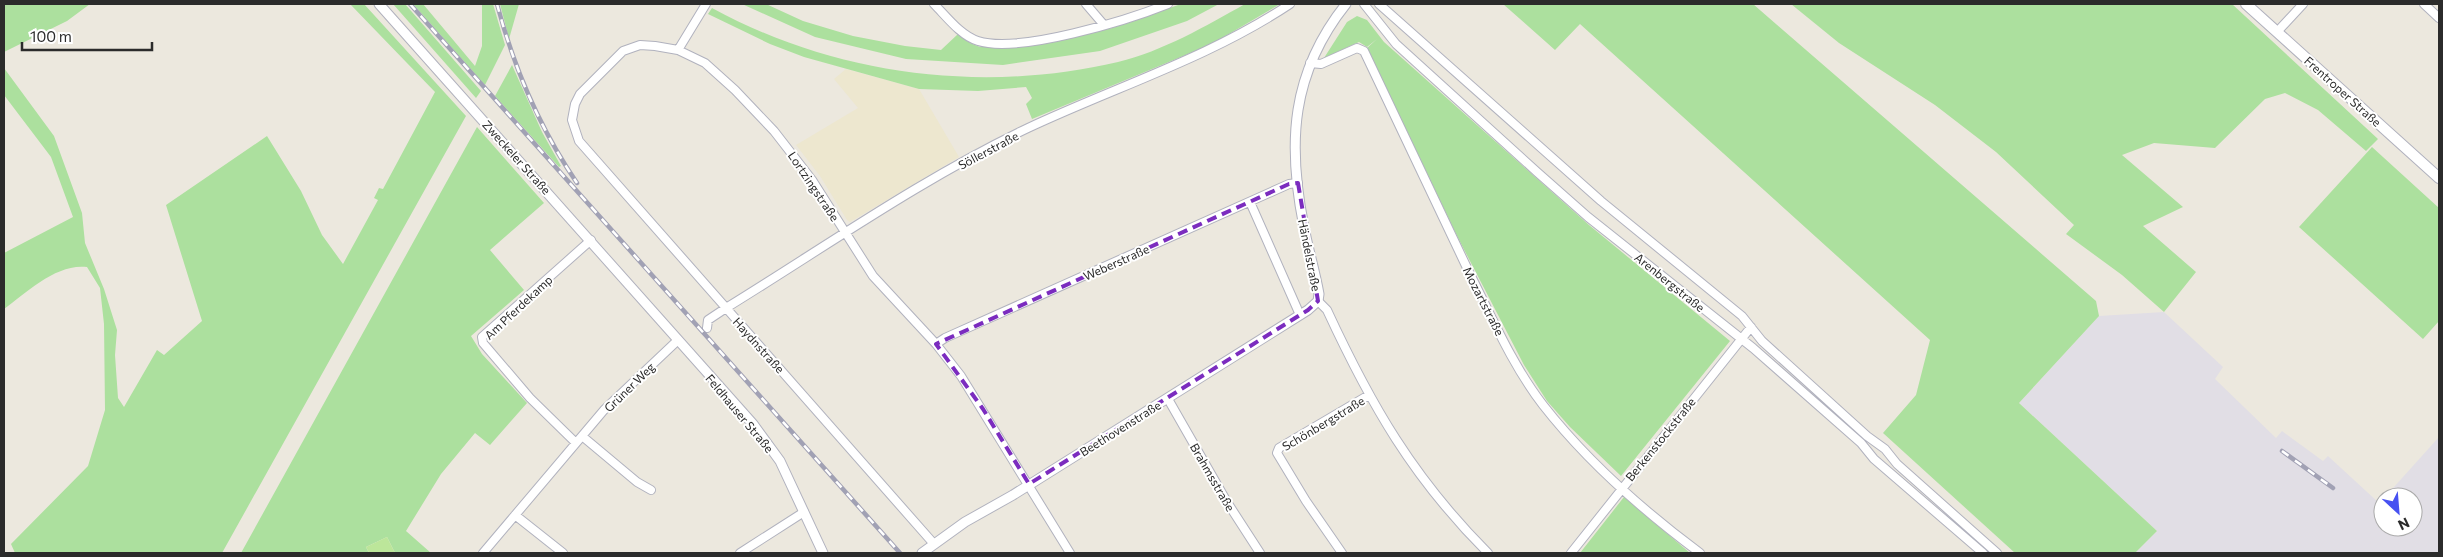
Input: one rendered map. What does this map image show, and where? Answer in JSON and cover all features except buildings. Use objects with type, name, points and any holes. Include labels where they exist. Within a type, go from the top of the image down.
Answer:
[{"type":"main road","name":"Frentroper Straße","points":[[2246,4],[2439,178]]},
{"type":"street","name":"Zweckeler Straße","points":[[379,4],[653,311]]},
{"type":"street","points":[[678,50],[706,4]]},
{"type":"street","points":[[934,4],[972,39],[992,44],[1062,36],[1104,25],[1168,4]]},
{"type":"street","points":[[1086,4],[1104,25]]},
{"type":"street","name":"Söllerstraße","points":[[707,328],[708,320],[726,308],[995,145],[1221,44],[1290,4]]},
{"type":"street","name":"Händelstraße","points":[[1346,4],[1322,35],[1310,63],[1300,96],[1296,120],[1298,183],[1303,224],[1319,294],[1318,301],[1327,310],[1369,395],[1414,468],[1438,500],[1488,553]]},
{"type":"street","name":"Arenbergstraße","points":[[1364,4],[1396,44],[1537,172],[1588,216],[1741,339],[1983,553]]},
{"type":"street","name":"Arenbergstraße","points":[[1379,4],[1594,195],[1742,316],[1762,341],[1867,436],[1885,449],[1897,464],[1997,553]]},
{"type":"street","points":[[2278,32],[2303,4]]},
{"type":"street","points":[[2424,4],[2439,18]]},
{"type":"street","name":"Lortzingstraße","points":[[583,146],[574,129],[572,112],[580,94],[623,51],[632,46],[678,50],[705,63],[736,90],[774,131],[812,180],[872,276],[936,344],[983,409],[1070,553]]},
{"type":"street","name":"Mozartstraße","points":[[1310,63],[1321,64],[1357,48],[1364,51],[1480,294],[1520,370],[1542,404],[1566,432],[1622,487],[1700,553]]},
{"type":"street","name":"Haydnstraße","points":[[583,146],[934,544]]},
{"type":"street","name":"Weberstraße","points":[[936,344],[945,338],[1289,184],[1298,183]]},
{"type":"street","name":"Händelstraße","points":[[1250,202],[1300,315]]},
{"type":"street","name":"Am Pferdekamp","points":[[576,444],[506,371],[483,343],[482,337],[591,240]]},
{"type":"street","name":"Beethovenstraße","points":[[922,553],[1300,315],[1318,301]]},
{"type":"street","name":"Feldhauser Straße","points":[[653,311],[753,424],[769,445],[780,461],[823,553]]},
{"type":"street","name":"Berkenstockstraße","points":[[1571,553],[1751,327]]},
{"type":"street","name":"Grüner Weg","points":[[483,553],[604,410],[678,340]]},
{"type":"street","name":"Schönbergstraße","points":[[1342,553],[1306,501],[1277,453],[1279,448],[1369,395]]},
{"type":"street","name":"Brahmsstraße","points":[[1168,399],[1227,502],[1260,553]]},
{"type":"street","points":[[582,436],[637,482],[651,490]]},
{"type":"street","points":[[740,553],[804,512]]},
{"type":"street","points":[[515,515],[563,553]]},
{"type":"highlighted area","points":[[1298,183],[1318,301],[1308,310],[1029,484],[983,409],[936,344],[1289,184]]},
{"type":"shaded area","points":[[846,69],[919,89],[959,157],[850,222],[820,176],[796,145],[858,108],[834,79]]},
{"type":"shaded area","points":[[2164,312],[2223,367],[2215,379],[2276,438],[2282,431],[2323,461],[2328,456],[2373,497],[2373,537],[2423,537],[2423,487],[2394,487],[2439,437],[2439,553],[2135,553],[2157,531],[2019,403],[2099,316]]},
{"type":"green space","points":[[4,4],[90,4],[67,21],[4,52]]},
{"type":"green space","points":[[350,4],[364,4],[466,116],[222,553],[15,553],[11,544],[88,466],[105,410],[104,324],[100,288],[87,267],[65,269],[54,274],[32,287],[4,309],[4,253],[73,217],[51,157],[4,95],[4,68],[54,136],[82,213],[85,243],[104,289],[117,330],[115,355],[118,398],[124,407],[157,350],[164,355],[202,321],[166,205],[267,136],[301,191],[322,235],[343,264],[378,200],[374,198],[379,188],[383,189],[435,92]]},
{"type":"green space","points":[[393,4],[405,4],[481,91],[476,98]]},
{"type":"green space","points":[[413,4],[423,4],[475,66],[482,46],[482,4],[493,4],[505,45],[485,85]]},
{"type":"green space","points":[[500,4],[519,4],[509,39]]},
{"type":"green space","points":[[742,4],[766,4],[803,21],[853,36],[905,46],[941,50],[958,34],[970,43],[980,47],[1015,47],[1062,40],[1112,28],[1181,4],[1219,4],[1187,21],[1100,51],[1003,65],[906,59],[815,37]]},
{"type":"green space","points":[[1245,4],[1280,4],[1212,44],[1032,119],[1026,104],[1032,98],[1026,87],[978,91],[919,89],[804,57],[770,44],[708,14],[712,8],[759,31],[808,49],[858,63],[910,72],[962,77],[1066,72],[1118,62],[1168,45]]},
{"type":"green space","points":[[1503,4],[1753,4],[2096,301],[2099,316],[2019,403],[2157,531],[2135,553],[2015,553],[1883,433],[1916,395],[1930,340],[1580,24],[1555,50]]},
{"type":"green space","points":[[1791,4],[2232,4],[2378,139],[2366,151],[2318,110],[2285,93],[2265,99],[2215,148],[2154,143],[2122,155],[2183,207],[2143,226],[2196,272],[2164,312],[2122,275],[2066,234],[2074,225],[1996,152],[1935,105],[1839,43]]},
{"type":"green space","points":[[1357,16],[1367,20],[1384,42],[1589,225],[1730,341],[1621,476],[1570,427],[1547,401],[1524,365],[1457,236],[1367,48],[1377,39],[1367,47],[1359,42],[1324,58],[1347,22]]},
{"type":"green space","points":[[512,65],[542,132],[561,166],[559,167],[495,96]]},
{"type":"green space","points":[[477,127],[544,203],[490,250],[524,290],[471,336],[482,354],[527,403],[490,445],[475,433],[441,474],[406,531],[431,553],[395,553],[387,537],[366,547],[369,553],[241,553]]},
{"type":"green space","points":[[2372,147],[2439,208],[2439,321],[2423,339],[2299,227]]},
{"type":"green space","points":[[1624,497],[1690,553],[1580,553]]},
{"type":"green space","points":[[387,537],[395,553],[369,553],[366,547]]},
{"type":"railway","points":[[410,4],[900,553]]},
{"type":"railway","points":[[497,4],[511,51],[539,119],[577,183]]},
{"type":"railway","points":[[2282,451],[2333,488]]}]
